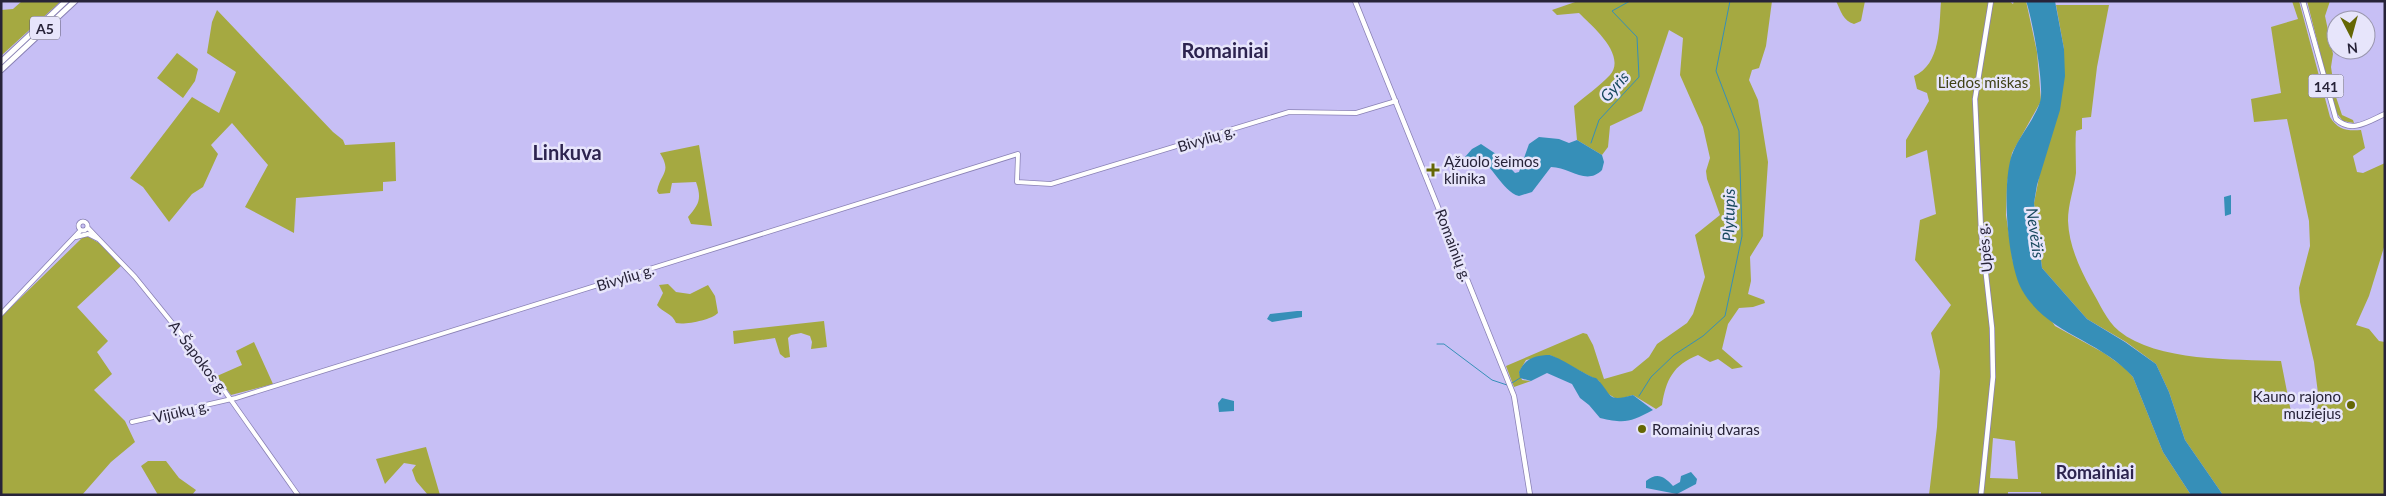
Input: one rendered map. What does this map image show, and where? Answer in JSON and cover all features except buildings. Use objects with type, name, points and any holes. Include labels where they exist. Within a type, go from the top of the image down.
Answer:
[{"type":"highway","name":"A5","points":[[1,70],[13,54],[66,1]]},
{"type":"highway","name":"A5","points":[[1,62],[75,1]]},
{"type":"main road","name":"Romainių g.","points":[[1355,1],[1514,396],[1530,495]]},
{"type":"main road","name":"Upės g.","points":[[1981,495],[1992,367],[1990,300],[1981,230],[1975,99],[1990,1]]},
{"type":"main road","name":"141","points":[[2303,1],[2336,119],[2344,125],[2356,126],[2385,114]]},
{"type":"street","name":"Bivylių g.","points":[[231,399],[1018,154],[1017,182],[1042,184],[1059,182],[1289,112],[1356,113],[1396,101]]},
{"type":"street","points":[[1,314],[81,230],[88,228],[86,223],[82,222],[79,226],[81,230]]},
{"type":"street","name":"A. Šapokos g.","points":[[88,228],[153,298],[231,399],[298,495]]},
{"type":"street","points":[[74,238],[88,234],[100,240]]},
{"type":"street","name":"Vijūkų g.","points":[[132,422],[231,399]]},
{"type":"green space","points":[[22,1],[61,1],[2,55],[1,10],[13,9]]},
{"type":"green space","points":[[1578,1],[1772,1],[1766,46],[1759,68],[1752,70],[1749,80],[1758,100],[1768,162],[1763,236],[1750,257],[1751,281],[1748,294],[1764,300],[1765,303],[1753,307],[1739,308],[1728,324],[1722,349],[1743,367],[1732,369],[1718,359],[1710,362],[1698,355],[1689,359],[1672,374],[1662,405],[1656,409],[1633,395],[1620,399],[1615,398],[1605,392],[1599,381],[1550,355],[1526,360],[1519,372],[1522,380],[1531,381],[1514,387],[1506,366],[1583,333],[1587,334],[1593,345],[1604,379],[1632,371],[1649,357],[1657,344],[1687,323],[1693,314],[1705,277],[1695,235],[1720,215],[1707,179],[1706,171],[1710,158],[1703,127],[1680,75],[1683,38],[1669,30],[1642,111],[1610,126],[1608,147],[1602,155],[1577,140],[1574,106],[1602,83],[1610,75],[1614,67],[1614,59],[1606,41],[1579,13],[1557,15],[1552,10]]},
{"type":"green space","points":[[1836,1],[1865,1],[1861,21],[1854,24],[1847,21]]},
{"type":"green space","name":"Liedos miškas","points":[[1941,1],[2009,1],[2013,4],[2014,1],[2026,1],[2037,52],[2041,101],[2012,153],[2007,184],[2006,215],[2013,262],[2055,326],[2104,353],[2125,368],[2133,377],[2163,452],[2191,495],[2041,495],[2041,492],[2008,492],[2008,495],[1929,495],[1937,427],[1940,371],[1931,333],[1951,305],[1915,260],[1920,220],[1936,214],[1927,150],[1906,158],[1906,140],[1929,101],[1927,93],[1917,89],[1914,76],[1923,70],[1934,54],[1939,33]],"holes":[[[1993,438],[2015,441],[2018,479],[1990,478]]]},
{"type":"green space","points":[[2292,1],[2299,1],[2330,117],[2336,125],[2343,129],[2361,130],[2365,148],[2353,156],[2357,172],[2363,173],[2385,163],[2385,244],[2369,296],[2356,325],[2369,329],[2379,341],[2385,342],[2385,495],[2223,495],[2185,440],[2169,392],[2156,364],[2126,342],[2087,319],[2042,268],[2034,203],[2064,49],[2056,5],[2109,5],[2097,67],[2091,117],[2082,118],[2082,129],[2076,131],[2076,173],[2068,221],[2073,248],[2083,273],[2110,322],[2119,331],[2135,341],[2175,354],[2219,359],[2281,361],[2292,417],[2313,423],[2319,401],[2314,362],[2300,302],[2299,288],[2310,246],[2309,221],[2287,119],[2254,122],[2251,99],[2281,93],[2271,27],[2298,19]]},
{"type":"green space","points":[[2307,1],[2330,1],[2325,16],[2326,60],[2332,60],[2331,67],[2335,94],[2342,115],[2353,120],[2354,123],[2343,121],[2335,111]]},
{"type":"green space","points":[[217,10],[333,132],[343,140],[345,145],[395,142],[396,181],[383,182],[383,191],[296,198],[294,233],[245,207],[268,165],[232,123],[211,145],[218,154],[203,187],[192,194],[169,222],[143,187],[130,178],[192,97],[219,113],[236,72],[207,53],[212,22]]},
{"type":"green space","points":[[177,53],[198,69],[195,81],[183,98],[157,78]]},
{"type":"green space","points":[[699,145],[712,226],[691,224],[688,217],[695,208],[699,197],[696,182],[672,183],[670,193],[659,194],[657,191],[665,169],[660,153]]},
{"type":"green space","points":[[87,236],[99,243],[122,265],[77,307],[108,341],[97,352],[112,374],[94,390],[125,421],[135,442],[111,462],[82,495],[1,495],[1,317],[82,238]]},
{"type":"green space","points":[[668,284],[676,292],[690,294],[708,285],[715,296],[718,313],[710,318],[698,321],[676,323],[672,317],[657,305],[663,293],[659,285]]},
{"type":"green space","points":[[824,321],[827,347],[811,349],[812,342],[810,336],[801,333],[791,335],[788,338],[790,357],[785,358],[780,354],[775,338],[734,344],[733,331]]},
{"type":"green space","points":[[254,342],[273,384],[231,395],[217,376],[242,365],[236,351]]},
{"type":"green space","points":[[426,447],[440,495],[428,495],[416,481],[412,470],[416,465],[404,463],[385,484],[376,459]]},
{"type":"green space","points":[[148,461],[166,461],[179,478],[196,490],[192,495],[158,495],[141,466]]},
{"type":"water","name":"Nevėžis","points":[[2026,1],[2055,1],[2064,49],[2065,76],[2060,110],[2037,185],[2034,203],[2042,268],[2087,319],[2156,364],[2169,392],[2185,440],[2223,495],[2191,495],[2163,452],[2133,377],[2106,354],[2045,317],[2022,290],[2017,278],[2009,242],[2007,221],[2009,165],[2016,146],[2037,109],[2041,94],[2037,52]]},
{"type":"water","points":[[1539,137],[1559,139],[1569,143],[1577,140],[1602,155],[1604,162],[1602,170],[1590,176],[1584,176],[1551,167],[1532,192],[1519,196],[1507,188],[1492,170],[1482,162],[1474,162],[1463,167],[1458,165],[1472,149],[1481,144],[1499,156],[1515,173],[1519,172],[1529,144]]},
{"type":"water","points":[[2231,195],[2231,214],[2225,216],[2224,197]]},
{"type":"water","points":[[1302,311],[1302,317],[1272,322],[1267,319],[1270,314]]},
{"type":"water","points":[[1550,355],[1596,378],[1610,396],[1618,398],[1633,395],[1653,410],[1628,421],[1600,418],[1580,398],[1572,384],[1547,373],[1531,381],[1520,378],[1519,372],[1524,363],[1531,358]]},
{"type":"water","points":[[1222,398],[1234,401],[1234,411],[1219,412],[1218,403]]},
{"type":"water","points":[[1691,472],[1697,479],[1696,484],[1677,494],[1646,488],[1646,481],[1650,478],[1660,476],[1673,486],[1680,482],[1681,476]]},
{"type":"waterway","name":"Gyris","points":[[1591,143],[1599,120],[1639,77],[1637,37],[1612,11],[1630,1]]},
{"type":"waterway","name":"Plytupis","points":[[1639,396],[1651,377],[1674,355],[1703,336],[1725,316],[1742,236],[1739,131],[1716,71],[1730,1]]},
{"type":"waterway","name":"Plytupis","points":[[1437,344],[1444,344],[1492,380],[1507,385]]},
{"type":"waterway","name":"Plytupis","points":[[1512,383],[1520,378]]},
{"type":"place","name":"Ąžuolo šeimos klinika","points":[[1433,170]]},
{"type":"place","name":"Kauno rajono muziejus","points":[[2351,405]]},
{"type":"place","name":"Romainių dvaras","points":[[1642,429]]},
{"type":"district","name":"Romainiai","points":[[1225,50]]},
{"type":"district","name":"Linkuva","points":[[567,152]]},
{"type":"district","name":"Romainiai","points":[[2095,472]]}]
